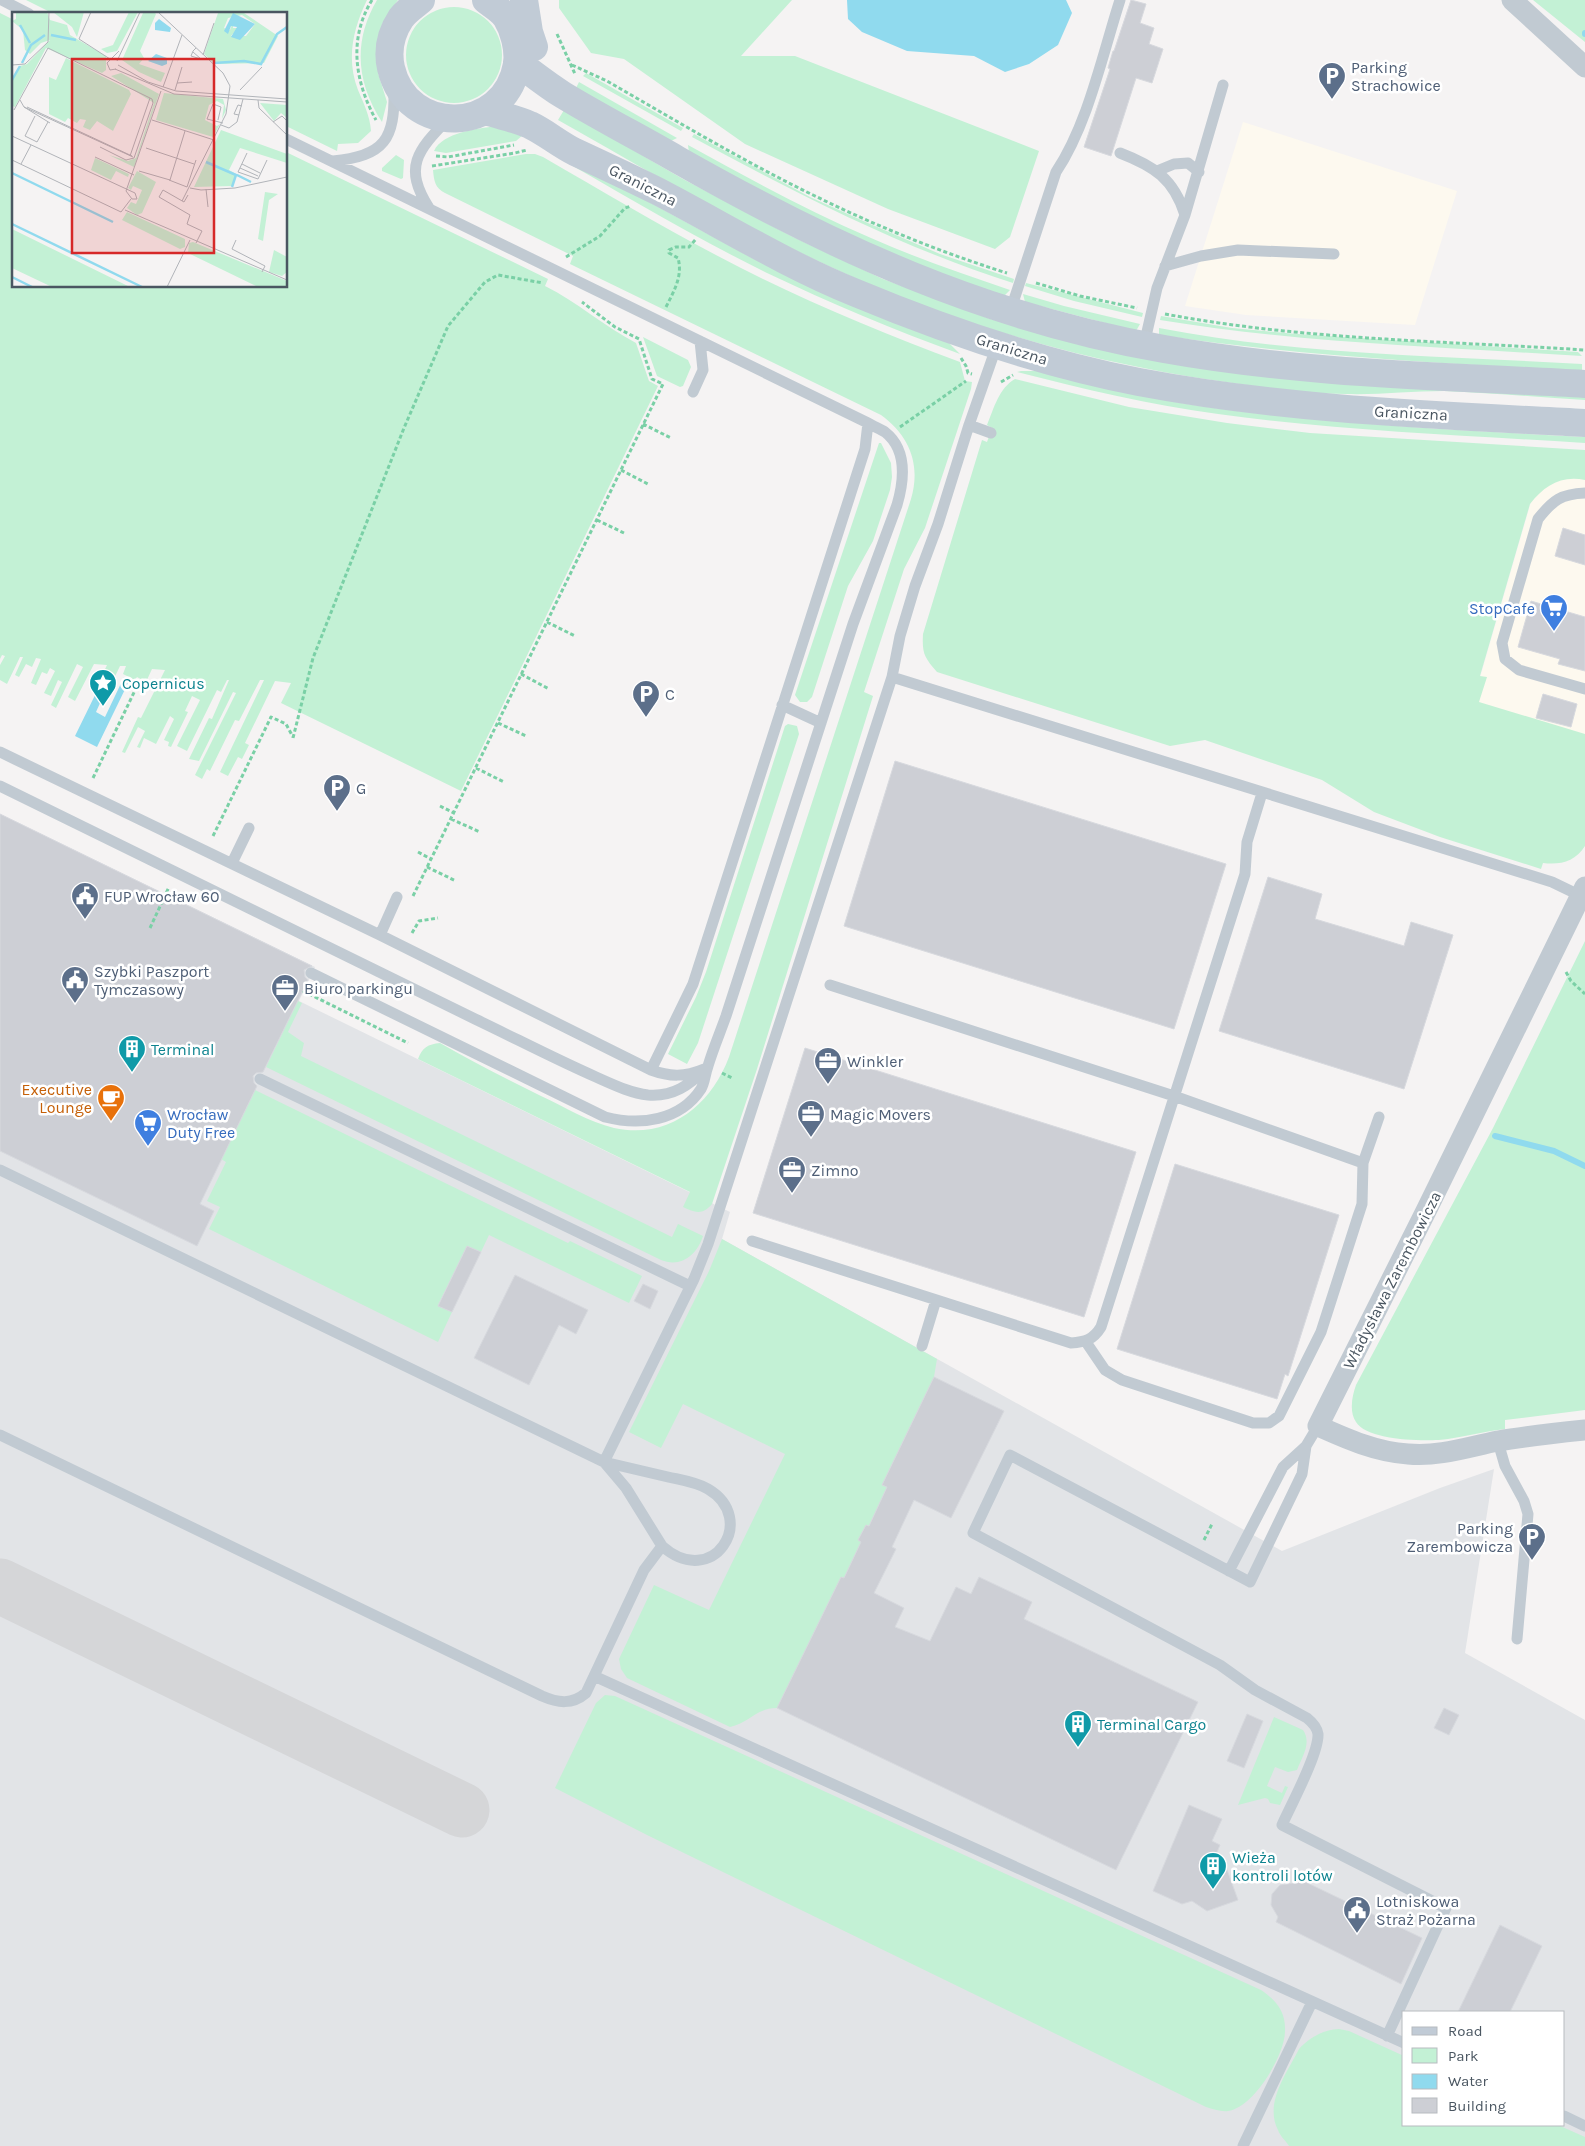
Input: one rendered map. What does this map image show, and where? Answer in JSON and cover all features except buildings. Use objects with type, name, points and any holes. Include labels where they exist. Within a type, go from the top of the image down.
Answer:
[{"type":"main road","points":[[421,0],[402,16],[392,36],[389,58],[394,80],[406,99],[426,113],[448,119],[467,118],[485,111],[495,104],[510,85],[517,62],[516,43],[506,4]]},
{"type":"main road","points":[[506,4],[529,32],[536,52],[555,89]]},
{"type":"main road","points":[[517,62],[555,89],[754,203],[852,252],[955,294],[1010,312],[1144,345],[1225,359],[1301,367],[1585,384]]},
{"type":"main road","name":"Graniczna","points":[[485,111],[533,127],[564,147],[657,192],[782,259],[852,292],[925,321],[1066,365],[1138,382],[1238,398],[1365,410],[1585,423]]},
{"type":"street","points":[[1512,0],[1585,67]]},
{"type":"street","name":"Władysława Zarembowicza","points":[[1318,1426],[1583,891]]},
{"type":"street","points":[[1318,1426],[1355,1442],[1385,1451],[1432,1455],[1498,1442],[1585,1430]]},
{"type":"lane","points":[[2,0],[25,12]]},
{"type":"lane","points":[[1010,312],[1056,172],[1065,158],[1081,124],[1120,0]]},
{"type":"lane","points":[[332,161],[354,159],[374,151],[385,142],[392,128],[394,80]]},
{"type":"lane","points":[[1144,345],[1157,288],[1199,172],[1222,85]]},
{"type":"lane","points":[[429,208],[418,190],[415,170],[424,146],[448,119]]},
{"type":"lane","points":[[288,140],[868,423],[887,435],[897,449],[903,464],[902,488],[853,624],[703,1086],[693,1100],[679,1111],[649,1121],[616,1120],[594,1113],[312,973]]},
{"type":"lane","points":[[1120,153],[1139,160],[1158,171],[1180,197],[1185,215]]},
{"type":"lane","points":[[1158,171],[1174,164],[1188,163],[1199,172]]},
{"type":"lane","points":[[1165,266],[1200,256],[1238,250],[1334,254]]},
{"type":"lane","points":[[693,392],[704,370],[700,341]]},
{"type":"lane","points":[[604,1462],[690,1286],[721,1208],[892,677],[900,636],[910,603],[997,345]]},
{"type":"lane","points":[[651,1070],[692,984],[865,449],[868,423]]},
{"type":"lane","points":[[969,425],[991,433]]},
{"type":"lane","points":[[1585,492],[1567,494],[1550,504],[1538,519],[1502,644],[1505,659],[1519,670],[1585,689]]},
{"type":"lane","points":[[892,677],[1583,891]]},
{"type":"lane","points":[[782,705],[821,723]]},
{"type":"lane","points":[[0,752],[380,935],[651,1070],[664,1075],[678,1076],[708,1067]]},
{"type":"lane","points":[[0,786],[430,998],[625,1089],[647,1095],[662,1095],[679,1090],[692,1082],[708,1067]]},
{"type":"lane","points":[[752,1241],[1071,1343],[1086,1342],[1095,1336],[1101,1327],[1245,874],[1247,842],[1262,793]]},
{"type":"lane","points":[[232,864],[249,828]]},
{"type":"lane","points":[[380,935],[397,898]]},
{"type":"lane","points":[[830,984],[1174,1096],[1363,1163]]},
{"type":"lane","points":[[260,1079],[690,1286]]},
{"type":"lane","points":[[1086,1342],[1105,1370],[1122,1380],[1252,1422],[1269,1423],[1274,1420],[1279,1416],[1287,1402],[1321,1332],[1362,1204],[1363,1163],[1379,1118]]},
{"type":"lane","points":[[0,1170],[604,1462],[690,1482],[708,1489],[723,1502],[729,1517],[730,1531],[725,1546],[716,1555],[702,1560],[685,1560],[670,1554],[662,1546],[626,1488],[604,1462]]},
{"type":"lane","points":[[922,1346],[936,1300]]},
{"type":"lane","points":[[1228,1571],[1282,1467],[1306,1446],[1318,1426]]},
{"type":"lane","points":[[0,1435],[551,1700],[568,1702],[576,1700],[586,1692],[644,1570],[662,1546]]},
{"type":"lane","points":[[1498,1442],[1505,1466],[1524,1501],[1528,1514],[1517,1640]]},
{"type":"lane","points":[[1306,1446],[1302,1474],[1250,1582],[1010,1455],[972,1533],[1220,1665],[1255,1690],[1307,1718],[1314,1724],[1318,1732],[1315,1750],[1282,1825],[1446,1908],[1386,2036]]},
{"type":"lane","points":[[594,1676],[1402,2043]]},
{"type":"lane","points":[[1242,2146],[1312,2002]]},
{"type":"lane","points":[[1565,2116],[1585,2126]]},
{"type":"path","points":[[372,0],[363,20],[357,42],[357,70],[366,101],[378,124]]},
{"type":"path","points":[[553,26],[572,65],[575,76],[579,78]]},
{"type":"path","points":[[572,65],[607,81],[812,195],[914,240],[1021,278],[1080,296],[1153,312],[1227,325],[1306,333],[1585,350]]},
{"type":"path","points":[[430,154],[448,157],[518,144]]},
{"type":"path","points":[[430,166],[515,153],[532,148]]},
{"type":"path","points":[[566,258],[572,256],[600,236],[625,208],[634,205]]},
{"type":"path","points":[[639,339],[658,321],[672,296],[680,270],[678,258],[669,253],[669,250],[676,247],[689,247],[696,239]]},
{"type":"path","points":[[213,836],[271,717],[286,724],[293,738],[313,658],[404,428],[448,326],[485,282],[498,275],[552,285]]},
{"type":"path","points":[[887,435],[966,382],[968,373]]},
{"type":"path","points":[[411,901],[663,384]]},
{"type":"path","points":[[643,424],[671,438]]},
{"type":"path","points":[[621,470],[648,484]]},
{"type":"path","points":[[597,520],[624,533]]},
{"type":"path","points":[[547,622],[575,636]]},
{"type":"path","points":[[522,674],[549,689]]},
{"type":"path","points":[[93,778],[139,682]]},
{"type":"path","points":[[498,723],[526,736]]},
{"type":"path","points":[[476,768],[504,782]]},
{"type":"path","points":[[440,806],[454,813]]},
{"type":"path","points":[[451,819],[480,832]]},
{"type":"path","points":[[418,852],[431,859]]},
{"type":"path","points":[[427,867],[456,881]]},
{"type":"path","points":[[150,928],[170,886]]},
{"type":"path","points":[[412,933],[419,921],[438,918]]},
{"type":"path","points":[[303,991],[408,1043]]},
{"type":"shaded area","points":[[1243,122],[1457,191],[1415,325],[1246,315],[1185,306]]},
{"type":"shaded area","points":[[1543,461],[1585,463],[1585,752],[1469,716]]},
{"type":"shaded area","points":[[0,814],[315,967],[299,1001],[730,1212],[722,1239],[1282,1551],[1440,1488],[1494,1469],[1465,1653],[1585,1720],[1585,2146],[0,2146]]},
{"type":"green space","points":[[26,0],[367,0],[355,33],[352,67],[358,90],[368,115],[371,131],[358,143],[338,144],[337,151],[288,127],[288,12],[50,12]]},
{"type":"green space","points":[[377,0],[398,0],[382,24],[378,73],[387,102],[382,122],[367,92],[361,61],[364,31],[369,15]]},
{"type":"green space","points":[[559,0],[792,0],[741,56],[795,56],[1039,151],[1010,237],[995,249],[888,209],[745,144],[624,59],[591,53],[559,8]]},
{"type":"green space","points":[[1533,0],[1585,0],[1585,42]]},
{"type":"green space","points":[[454,7],[472,11],[488,21],[498,37],[502,55],[498,73],[488,89],[472,99],[454,103],[436,99],[420,89],[410,73],[406,55],[410,37],[420,21],[436,11]]},
{"type":"green space","points":[[0,13],[12,19],[12,288],[288,288],[288,153],[548,279],[545,286],[636,343],[649,381],[658,386],[461,791],[281,703],[291,683],[275,681],[245,743],[249,745],[242,759],[238,757],[228,776],[220,772],[264,680],[260,680],[239,721],[235,720],[210,771],[207,769],[202,779],[195,775],[236,693],[233,692],[199,761],[189,759],[209,718],[212,719],[229,680],[227,680],[221,692],[217,690],[187,751],[177,746],[200,700],[192,696],[185,711],[188,712],[171,747],[168,746],[169,742],[164,740],[174,719],[170,716],[156,744],[144,738],[140,748],[137,747],[145,731],[138,727],[125,753],[122,752],[138,717],[141,718],[165,670],[152,669],[146,682],[137,677],[135,680],[123,674],[126,666],[120,666],[108,691],[97,686],[107,665],[94,664],[75,701],[68,697],[83,667],[77,664],[56,708],[51,705],[62,682],[58,680],[51,696],[44,693],[55,671],[50,668],[47,674],[42,672],[36,685],[31,683],[41,659],[36,658],[32,667],[26,664],[19,677],[15,675],[23,657],[20,657],[7,684],[0,680],[0,665],[5,656],[2,655],[0,659]]},
{"type":"green space","points":[[586,73],[683,128],[681,131],[583,76]]},
{"type":"green space","points":[[579,82],[677,138],[669,142],[576,88]]},
{"type":"green space","points":[[564,110],[683,179],[793,237],[883,279],[993,320],[1585,397],[1585,400],[1444,391],[1358,394],[1300,392],[1210,380],[1123,364],[1037,343],[911,301],[820,262],[775,240],[558,120]]},
{"type":"green space","points":[[496,126],[524,134],[516,141],[446,153],[434,151],[445,140],[461,132]]},
{"type":"green space","points":[[694,134],[810,197],[940,254],[1014,279],[1013,283],[930,253],[849,218],[692,137]]},
{"type":"green space","points":[[544,145],[754,259],[949,343],[960,354],[862,316],[767,273],[711,244],[547,151]]},
{"type":"green space","points":[[688,145],[778,194],[848,228],[922,259],[1010,290],[1004,296],[961,282],[846,235],[689,153]]},
{"type":"green space","points":[[535,154],[543,157],[691,242],[795,294],[904,341],[960,362],[965,381],[972,382],[925,528],[904,569],[864,692],[873,696],[757,1069],[712,1204],[709,1208],[699,1212],[683,1207],[690,1192],[418,1059],[426,1047],[440,1043],[586,1118],[614,1128],[653,1129],[670,1123],[685,1115],[699,1104],[711,1090],[729,1057],[911,499],[915,474],[914,463],[906,442],[891,423],[881,415],[570,264],[573,256],[445,193],[439,189],[435,181],[433,170]]},
{"type":"green space","points":[[396,155],[404,160],[403,178],[401,179],[382,171],[382,168]]},
{"type":"green space","points":[[1026,283],[1143,313],[1142,317],[1074,301],[1025,286]]},
{"type":"green space","points":[[1023,294],[1140,324],[1136,331],[1025,302]]},
{"type":"green space","points":[[1161,316],[1232,328],[1578,352],[1582,356],[1423,347],[1265,334],[1160,320]]},
{"type":"green space","points":[[1159,328],[1263,344],[1316,349],[1582,364],[1582,371],[1317,354],[1159,335]]},
{"type":"green space","points":[[643,337],[688,360],[691,367],[683,386],[680,387],[657,376]]},
{"type":"green space","points":[[1037,371],[1186,404],[1254,413],[1443,429],[1585,437],[1585,443],[1356,429],[1264,420],[1142,401],[1017,372]]},
{"type":"green space","points":[[1015,379],[1129,407],[1227,423],[1310,433],[1585,450],[1585,480],[1568,479],[1554,483],[1541,492],[1530,504],[1480,676],[1487,677],[1479,702],[1585,734],[1585,846],[1577,856],[1561,863],[1543,863],[1541,869],[1440,837],[1374,812],[1322,780],[1205,740],[1170,746],[937,672],[925,654],[923,634],[982,440],[987,442],[992,428],[987,425],[1001,393]]},
{"type":"green space","points":[[879,443],[881,443],[891,463],[892,477],[890,490],[873,541],[848,586],[812,697],[807,702],[800,702],[795,695]]},
{"type":"green space","points":[[788,724],[797,726],[799,734],[698,1043],[687,1064],[668,1054],[706,972],[785,726]]},
{"type":"green space","points":[[1585,941],[1585,1410],[1505,1420],[1505,1429],[1448,1439],[1399,1439],[1372,1433],[1362,1428],[1352,1414],[1353,1394],[1356,1385],[1493,1128]]},
{"type":"green space","points":[[298,1001],[302,1003],[288,1032],[304,1043],[301,1056],[672,1237],[678,1224],[703,1236],[697,1249],[681,1261],[668,1262],[661,1260],[266,1067]]},
{"type":"green space","points":[[255,1090],[568,1243],[570,1241],[642,1276],[629,1303],[489,1235],[481,1252],[467,1246],[438,1305],[452,1312],[438,1342],[209,1229],[220,1207],[207,1201],[226,1162],[221,1159]]},
{"type":"green space","points":[[722,1239],[937,1359],[934,1377],[882,1485],[887,1487],[869,1526],[866,1525],[858,1540],[861,1542],[844,1578],[841,1578],[777,1708],[763,1710],[730,1727],[627,1678],[621,1669],[619,1659],[654,1585],[709,1610],[785,1454],[683,1404],[661,1448],[629,1432],[709,1271]]},
{"type":"green space","points":[[605,1695],[615,1696],[1261,1990],[1275,2002],[1284,2018],[1284,2041],[1274,2066],[1257,2090],[1238,2107],[1225,2111],[1206,2107],[647,1835],[555,1788],[596,1703]]},
{"type":"green space","points":[[1274,1717],[1303,1730],[1306,1735],[1306,1745],[1297,1770],[1288,1772],[1275,1767],[1267,1786],[1282,1793],[1285,1786],[1288,1787],[1280,1805],[1270,1803],[1265,1798],[1238,1805]]},
{"type":"green space","points":[[1333,2030],[1349,2031],[1402,2055],[1402,2126],[1560,2126],[1585,2137],[1585,2146],[1289,2146],[1279,2132],[1274,2120],[1275,2099],[1279,2088],[1299,2049],[1312,2038]]},
{"type":"water","points":[[847,0],[1066,0],[1072,13],[1058,45],[1029,64],[1005,72],[974,56],[907,51],[862,32],[848,19]]},
{"type":"water","points":[[124,677],[130,679],[97,747],[75,736],[98,689],[105,692],[96,712],[105,717]]},
{"type":"waterway","points":[[1495,1136],[1554,1151],[1585,1166]]},
{"type":"taxiway","points":[[0,1586],[462,1810]]},
{"type":"place","name":"Parking Strachowice","points":[[1332,100]]},
{"type":"place","name":"StopCafe","points":[[1554,632]]},
{"type":"place","name":"Copernicus","points":[[103,707]]},
{"type":"place","name":"C","points":[[646,718]]},
{"type":"place","name":"G","points":[[337,812]]},
{"type":"place","name":"FUP Wrocław 60","points":[[85,920]]},
{"type":"place","name":"Szybki Paszport Tymczasowy","points":[[75,1004]]},
{"type":"place","name":"Biuro parkingu","points":[[285,1012]]},
{"type":"place","name":"Terminal","points":[[132,1073]]},
{"type":"place","name":"Winkler","points":[[828,1085]]},
{"type":"place","name":"Executive Lounge","points":[[111,1122]]},
{"type":"place","name":"Magic Movers","points":[[811,1138]]},
{"type":"place","name":"Wrocław Duty Free","points":[[148,1147]]},
{"type":"place","name":"Zimno","points":[[792,1194]]},
{"type":"place","name":"Parking Zarembowicza","points":[[1532,1561]]},
{"type":"place","name":"Terminal Cargo","points":[[1078,1748]]},
{"type":"place","name":"Wieża kontroli lotów","points":[[1213,1890]]},
{"type":"place","name":"Lotniskowa Straż Pożarna","points":[[1357,1934]]}]
